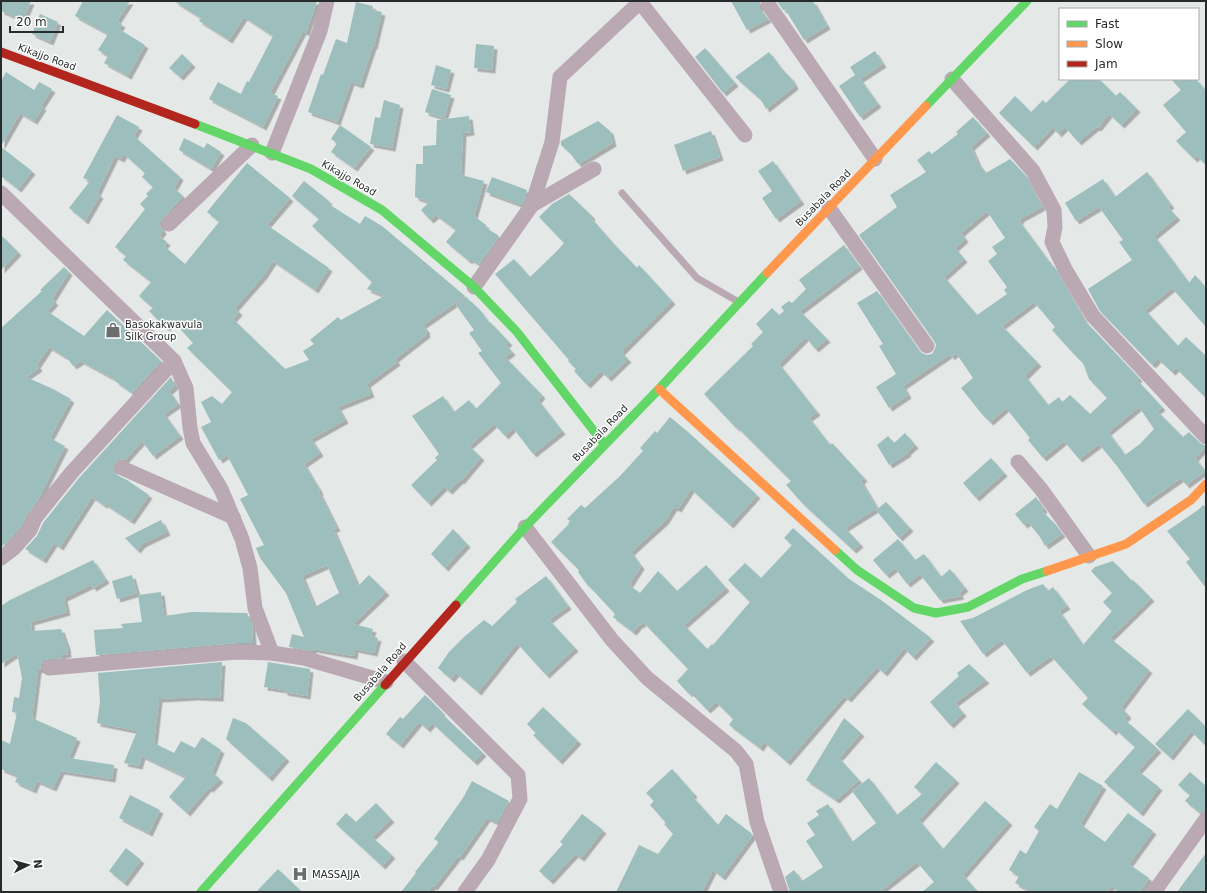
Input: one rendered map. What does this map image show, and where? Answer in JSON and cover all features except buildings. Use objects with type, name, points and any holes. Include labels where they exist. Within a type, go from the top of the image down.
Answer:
[{"type":"street","points":[[272,153],[320,31],[327,1]]},
{"type":"street","name":"Busabala Road","points":[[201,892],[404,661],[525,527],[659,389],[739,302],[1027,1]]},
{"type":"street","points":[[474,287],[532,205],[552,142],[560,77],[640,2],[745,135]]},
{"type":"street","points":[[768,4],[875,159]]},
{"type":"street","name":"Kikajjo Road","points":[[1,52],[252,145],[312,169],[382,210],[474,287],[517,332],[604,444]]},
{"type":"street","points":[[952,79],[1033,171],[1054,210],[1055,227],[1052,242],[1065,269],[1093,316],[1206,437]]},
{"type":"street","points":[[169,224],[252,145]]},
{"type":"street","points":[[532,205],[594,169]]},
{"type":"street","points":[[1,193],[174,361],[186,388],[193,443],[220,489],[242,539],[250,568],[255,608],[272,653]]},
{"type":"street","points":[[829,208],[927,346]]},
{"type":"street","points":[[1,558],[14,548],[30,530],[35,518],[72,472],[174,361]]},
{"type":"street","points":[[659,389],[857,570],[914,608],[936,613],[968,607],[1022,579],[1126,544],[1191,500],[1206,484]]},
{"type":"street","points":[[1018,462],[1041,489],[1089,556]]},
{"type":"street","points":[[122,468],[233,517]]},
{"type":"street","points":[[525,527],[617,646],[647,678],[736,751],[746,764],[757,822],[781,892]]},
{"type":"street","points":[[49,668],[237,652],[272,653],[304,658],[386,682]]},
{"type":"street","points":[[404,661],[518,775],[520,799],[488,860],[465,892]]},
{"type":"street","points":[[1154,892],[1206,819]]},
{"type":"lane","points":[[622,193],[697,278],[739,302]]},
{"type":"traffic: fast","points":[[926,106],[1027,1]]},
{"type":"traffic: fast","points":[[195,124],[311,169],[382,210],[474,287],[517,332],[604,444]]},
{"type":"traffic: fast","points":[[456,605],[525,527],[659,389],[767,273]]},
{"type":"traffic: fast","points":[[835,550],[857,570],[914,608],[936,613],[968,607],[1022,579],[1047,571]]},
{"type":"traffic: fast","points":[[201,892],[385,685]]},
{"type":"traffic: slow","points":[[767,273],[926,106]]},
{"type":"traffic: slow","points":[[659,389],[835,550]]},
{"type":"traffic: slow","points":[[1047,571],[1126,544],[1191,500],[1206,484]]},
{"type":"traffic: jam","points":[[1,52],[195,124]]},
{"type":"traffic: jam","points":[[385,685],[456,605]]},
{"type":"place","name":"Basokakwavula Silk Group","points":[[113,330]]},
{"type":"place","name":"MASSAJJA","points":[[300,874]]}]
